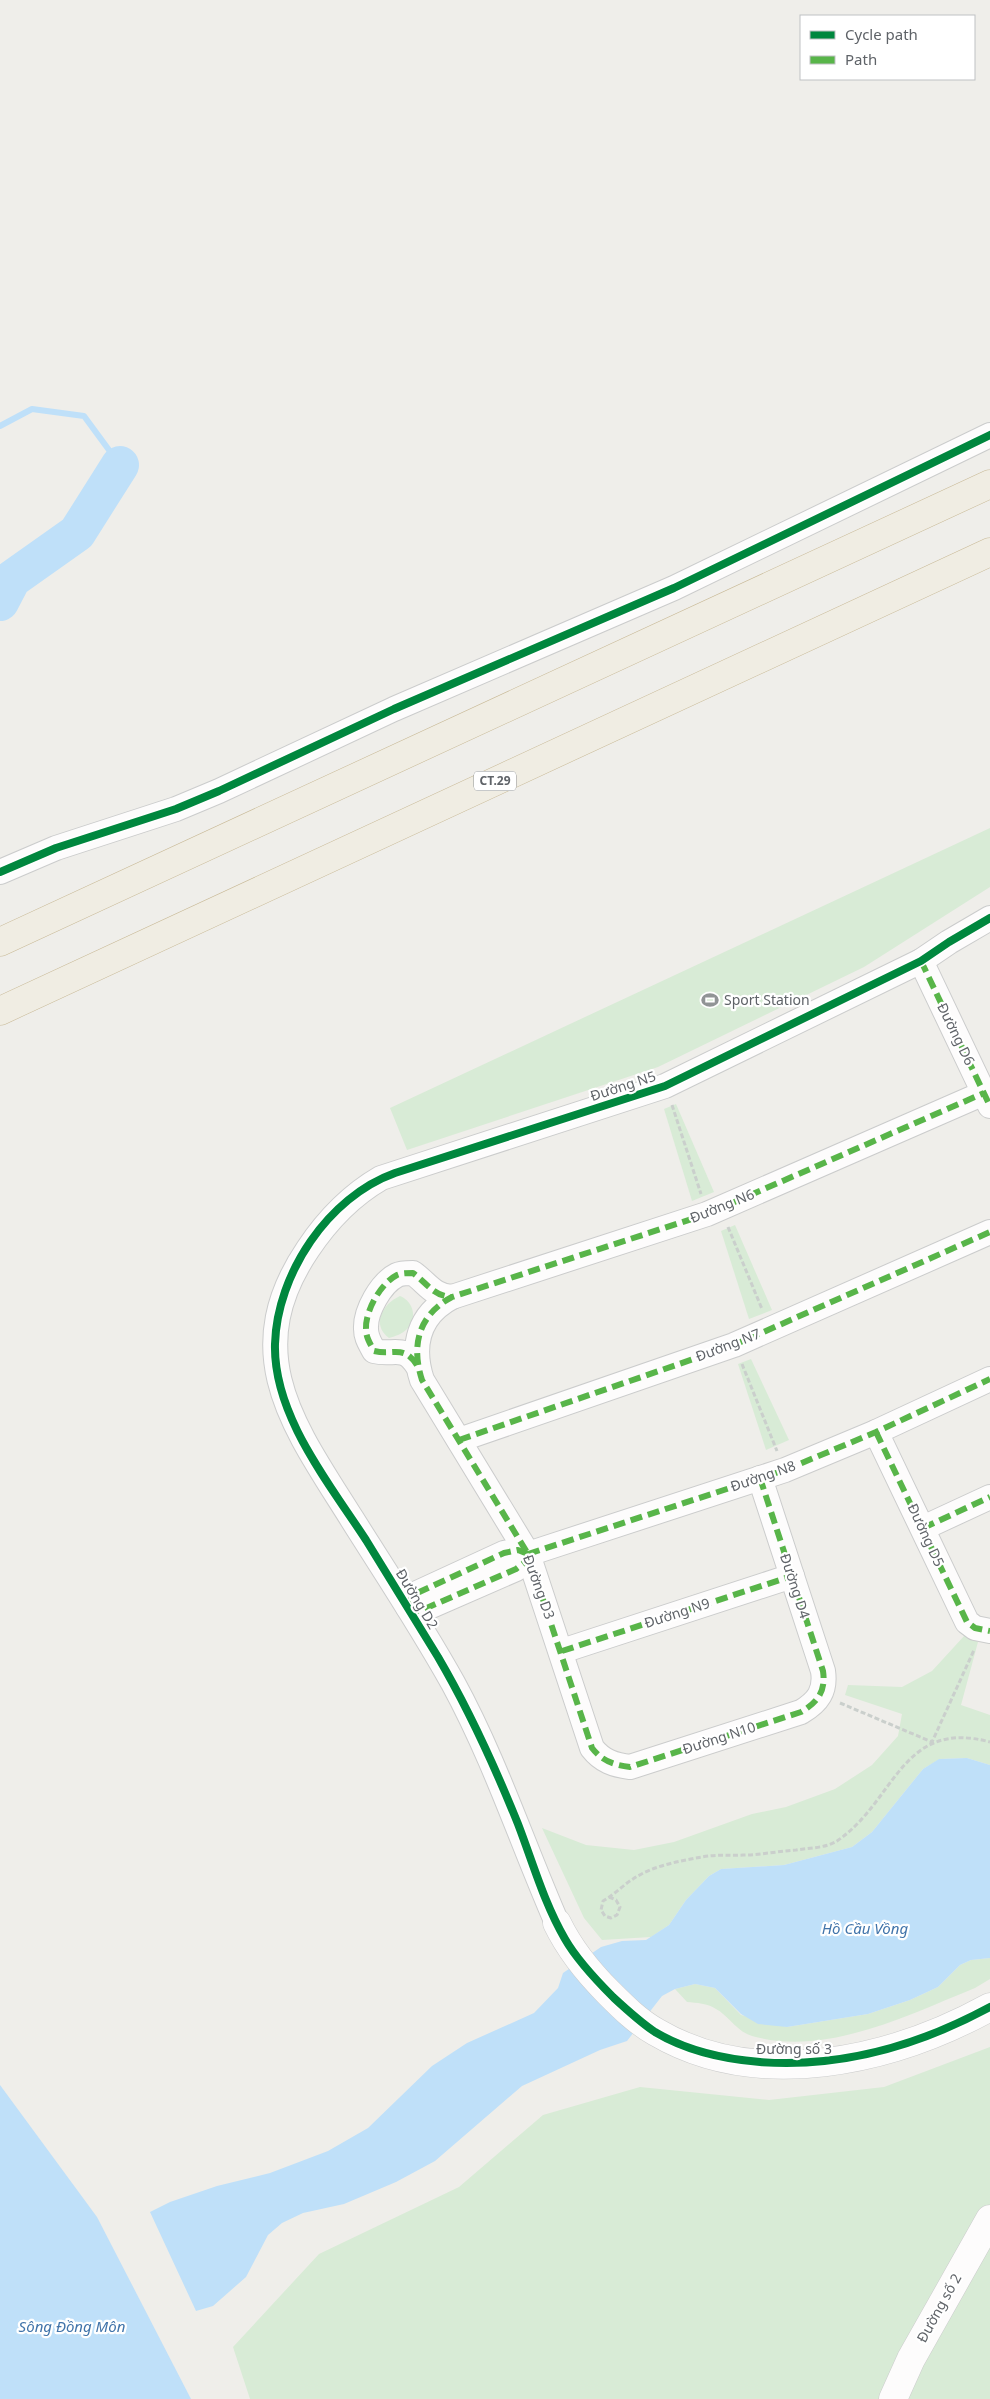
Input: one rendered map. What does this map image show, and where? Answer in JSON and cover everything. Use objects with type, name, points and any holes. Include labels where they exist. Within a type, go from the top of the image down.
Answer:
[{"type":"highway","points":[[0,942],[990,484]]},
{"type":"highway","name":"CT.29","points":[[0,1011],[990,552]]},
{"type":"street","points":[[0,872],[56,848],[176,809],[219,791],[394,709],[674,588],[990,435]]},
{"type":"street","name":"Đường N5","points":[[285,1288],[320,1230],[361,1189],[381,1178],[665,1086],[921,961],[990,918]]},
{"type":"street","name":"Đường D6","points":[[921,961],[987,1099]]},
{"type":"street","name":"Đường N6","points":[[417,1365],[418,1341],[426,1319],[435,1308],[452,1297],[713,1211],[987,1099]]},
{"type":"street","name":"Đường N7","points":[[459,1440],[734,1345],[990,1232]]},
{"type":"street","points":[[417,1365],[410,1355],[402,1351],[385,1354],[374,1351],[367,1339],[365,1326],[376,1298],[385,1283],[398,1274],[413,1273],[432,1291],[441,1296],[452,1297]]},
{"type":"street","name":"Đường D2","points":[[285,1288],[278,1315],[275,1346],[278,1374],[284,1399],[302,1441],[312,1458],[408,1607],[454,1684],[484,1746],[557,1923]]},
{"type":"street","name":"Đường D3","points":[[417,1365],[431,1397],[528,1554],[562,1651],[592,1748],[600,1758],[611,1763]]},
{"type":"street","name":"Đường N8","points":[[408,1607],[410,1600],[415,1594],[504,1553],[518,1550],[528,1554],[785,1470],[876,1432],[990,1379]]},
{"type":"street","name":"Đường D5","points":[[876,1432],[967,1622],[986,1631]]},
{"type":"street","name":"Đường D4","points":[[760,1478],[823,1671],[824,1683],[821,1696]]},
{"type":"street","points":[[923,1528],[990,1497]]},
{"type":"street","name":"Đường N9","points":[[562,1651],[792,1576]]},
{"type":"street","name":"Đường N10","points":[[611,1763],[630,1766],[801,1712],[812,1706],[821,1696]]},
{"type":"street","name":"Đường số 3","points":[[557,1923],[571,1948],[595,1978],[634,2016],[655,2032],[694,2050],[713,2056],[754,2062],[809,2064],[858,2058],[926,2037],[986,2010]]},
{"type":"street","name":"Đường số 2","points":[[893,2399],[934,2318],[990,2219]]},
{"type":"path","points":[[665,1086],[713,1211],[770,1329]]},
{"type":"path","points":[[734,1345],[785,1470]]},
{"type":"path","points":[[932,1742],[986,1631]]},
{"type":"path","points":[[821,1696],[932,1742]]},
{"type":"path","points":[[609,1898],[616,1900],[620,1907],[617,1915],[611,1918],[605,1916],[601,1910],[603,1901],[646,1871],[682,1861],[722,1854],[743,1855],[815,1848],[835,1842],[858,1823],[875,1805],[911,1757],[932,1742],[949,1738],[972,1737],[990,1742]]},
{"type":"green space","name":"Sport Station","points":[[990,828],[990,887],[864,967],[658,1067],[407,1150],[390,1108]]},
{"type":"green space","points":[[676,1104],[714,1192],[692,1201],[664,1109]]},
{"type":"green space","points":[[735,1225],[772,1310],[749,1319],[721,1231]]},
{"type":"green space","points":[[400,1296],[411,1306],[412,1320],[405,1331],[389,1338],[381,1327],[381,1315],[388,1304]]},
{"type":"green space","points":[[751,1359],[789,1440],[766,1450],[738,1364]]},
{"type":"green space","points":[[965,1635],[978,1642],[961,1705],[990,1715],[990,1765],[967,1758],[940,1759],[923,1769],[872,1832],[852,1847],[784,1865],[721,1869],[709,1876],[686,1900],[669,1925],[651,1937],[602,1940],[584,1918],[542,1828],[586,1845],[634,1850],[674,1842],[752,1814],[786,1807],[835,1789],[872,1765],[898,1736],[902,1714],[845,1695],[848,1685],[902,1687],[932,1671]]},
{"type":"green space","points":[[990,1958],[990,1979],[975,1988],[895,2021],[837,2037],[809,2041],[780,2041],[746,2034],[721,2012],[713,2007],[687,2002],[675,1989],[695,1984],[715,1988],[741,2015],[787,2027],[868,2014],[910,2000],[938,1987],[960,1965],[971,1960]]},
{"type":"green space","points":[[990,2047],[990,2399],[250,2399],[233,2347],[319,2254],[459,2187],[543,2115],[640,2087],[769,2100],[884,2087]]},
{"type":"water","name":"Hồ Cầu Vồng","points":[[967,1758],[990,1765],[990,1958],[971,1960],[960,1965],[938,1987],[910,2000],[868,2014],[787,2027],[758,2024],[741,2014],[715,1988],[695,1984],[675,1989],[662,1996],[627,2041],[600,2050],[522,2086],[435,2161],[396,2182],[344,2204],[303,2213],[282,2223],[268,2235],[246,2277],[213,2306],[196,2311],[150,2212],[170,2202],[217,2186],[270,2173],[328,2151],[368,2128],[432,2066],[467,2043],[534,2013],[558,1988],[563,1973],[601,1947],[622,1941],[646,1940],[669,1925],[686,1900],[709,1876],[721,1869],[784,1865],[852,1847],[872,1832],[923,1769],[939,1759]]},
{"type":"water","name":"Sông Đồng Môn","points":[[0,2085],[97,2217],[191,2399],[0,2399]]},
{"type":"waterway","points":[[0,426],[32,409],[84,416],[120,465]]},
{"type":"waterway","points":[[0,602],[12,579],[77,533],[120,465]]},
{"type":"marked path","points":[[921,961],[990,1106]]},
{"type":"marked path","points":[[760,1478],[823,1671],[824,1678],[820,1695],[801,1712],[630,1767],[609,1762],[592,1748],[528,1554],[422,1380],[417,1355],[420,1332],[431,1313],[440,1304],[452,1297],[707,1214],[984,1093]]},
{"type":"marked path","points":[[459,1440],[734,1345],[990,1232]]},
{"type":"marked path","points":[[417,1365],[403,1353],[374,1351],[367,1338],[366,1322],[375,1298],[391,1279],[399,1274],[409,1273],[413,1273],[435,1292],[452,1297]]},
{"type":"marked path","points":[[528,1554],[785,1470],[876,1432],[990,1379]]},
{"type":"marked path","points":[[876,1432],[967,1622],[975,1628],[990,1631]]},
{"type":"marked path","points":[[923,1528],[990,1497]]},
{"type":"marked path","points":[[408,1607],[410,1600],[415,1594],[504,1553],[518,1550],[528,1554]]},
{"type":"marked path","points":[[408,1607],[414,1611],[422,1610],[516,1569],[524,1563],[528,1554]]},
{"type":"marked path","points":[[562,1651],[792,1576]]},
{"type":"cycle path","points":[[0,872],[56,848],[176,809],[219,791],[394,709],[674,588],[990,435]]},
{"type":"cycle path","points":[[990,918],[921,961],[665,1086],[395,1173],[371,1184],[348,1200],[328,1219],[296,1265],[285,1291],[278,1318],[275,1344],[277,1370],[283,1397],[293,1422],[320,1472],[366,1540],[438,1657],[460,1697],[500,1781],[545,1897],[565,1939],[581,1962],[613,1997],[655,2032],[693,2049],[732,2059],[790,2063],[849,2058],[907,2043],[963,2021],[990,2007]]},
{"type":"place","name":"Sport Station","points":[[710,1000]]}]
